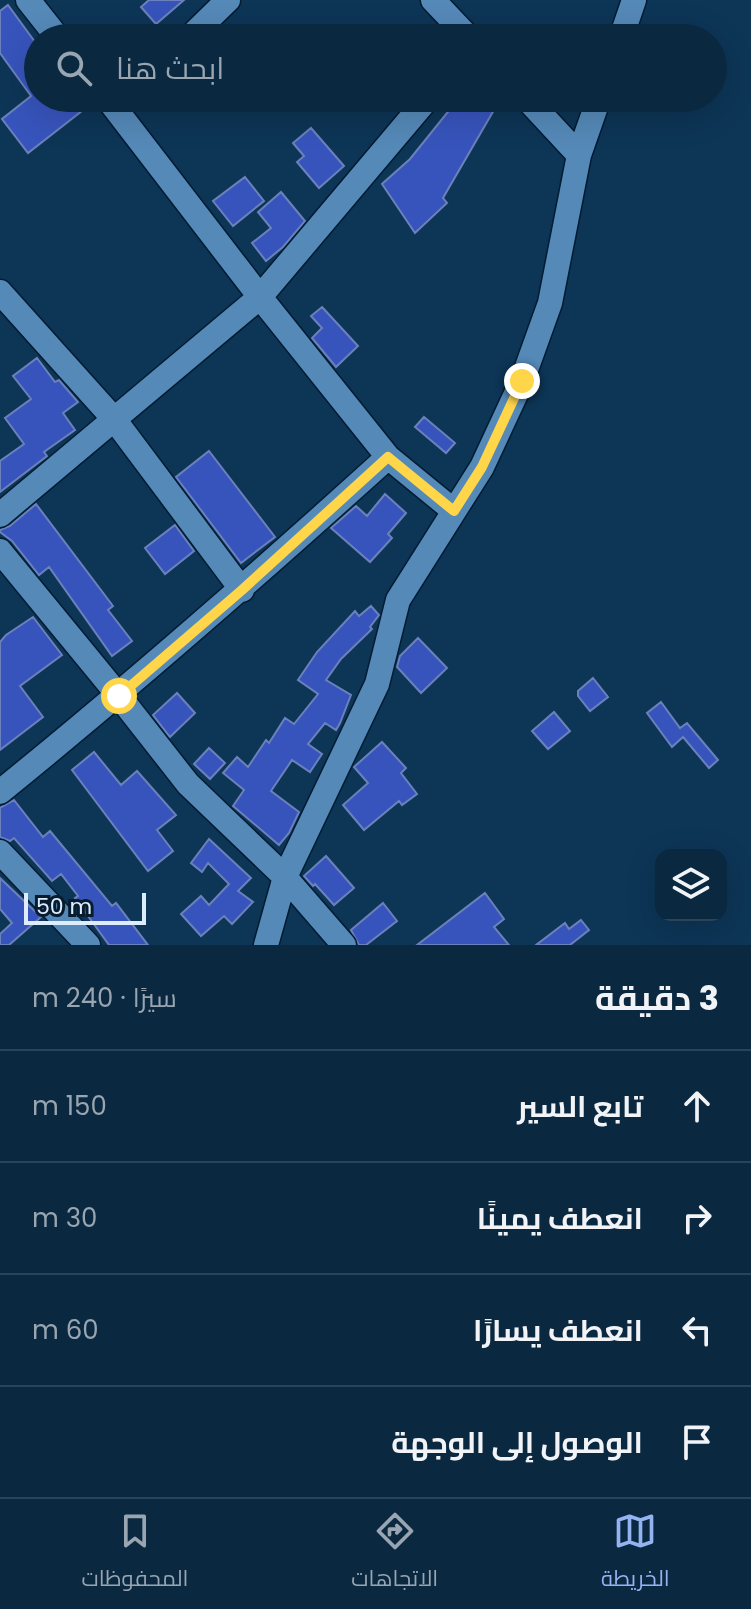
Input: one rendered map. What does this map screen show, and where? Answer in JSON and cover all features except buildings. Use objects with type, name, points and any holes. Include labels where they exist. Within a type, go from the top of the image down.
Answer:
[{"type":"street","points":[[28,0],[47,24]]},
{"type":"street","points":[[203,24],[228,0]]},
{"type":"street","points":[[433,0],[456,24]]},
{"type":"street","points":[[626,24],[634,0]]},
{"type":"street","points":[[124,112],[260,297],[388,457],[454,511]]},
{"type":"street","points":[[0,515],[260,297],[416,112]]},
{"type":"street","points":[[539,112],[579,155]]},
{"type":"street","points":[[266,945],[285,877],[377,684],[398,600],[482,467],[522,381],[550,303],[579,155],[594,112]]},
{"type":"street","points":[[0,292],[114,419],[242,590]]},
{"type":"street","points":[[0,792],[119,696],[242,590],[388,457]]},
{"type":"street","points":[[0,551],[188,784],[285,877],[344,945]]},
{"type":"street","points":[[0,852],[88,945]]},
{"type":"route","points":[[119,696],[242,590],[388,457],[454,511],[482,467],[522,381]]}]
